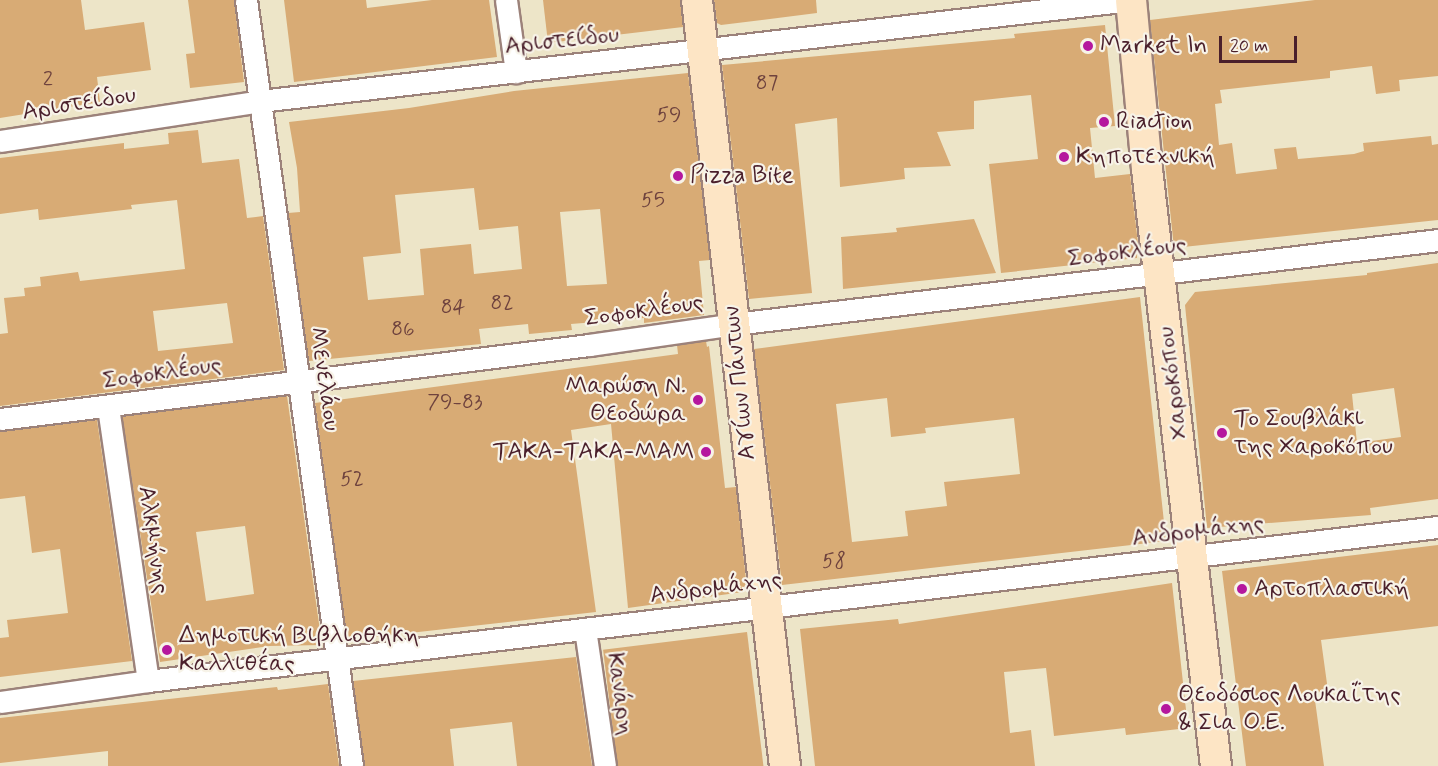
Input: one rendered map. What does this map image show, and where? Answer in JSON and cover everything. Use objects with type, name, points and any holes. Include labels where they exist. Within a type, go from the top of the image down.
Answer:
[{"type":"street","name":"Μενελάου","points":[[246,0],[352,766]]},
{"type":"street","points":[[506,0],[516,72]]},
{"type":"street","name":"Αγίων Πάντων","points":[[697,0],[785,766]]},
{"type":"street","name":"Αριστείδου","points":[[0,141],[260,101],[1131,0]]},
{"type":"street","name":"Χαροκόπου","points":[[1131,0],[1216,766]]},
{"type":"street","name":"Σοφοκλέους","points":[[0,419],[589,345],[734,324],[1438,240]]},
{"type":"street","name":"Αλκμήνης","points":[[108,406],[148,681]]},
{"type":"street","name":"Ανδρομάχης","points":[[0,702],[148,681],[1438,527]]},
{"type":"street","name":"Κανάρη","points":[[585,630],[605,766]]},
{"type":"building","points":[[0,0],[81,0],[85,30],[144,22],[151,70],[97,77],[100,102],[0,118]]},
{"type":"building","points":[[188,0],[234,0],[244,82],[190,88],[186,54],[195,53]]},
{"type":"building","points":[[284,0],[366,0],[367,8],[432,0],[489,0],[497,57],[294,82]]},
{"type":"building","points":[[543,0],[680,0],[683,27],[548,43]]},
{"type":"building","points":[[714,0],[816,0],[817,13],[721,25],[717,23]]},
{"type":"building","points":[[1315,0],[1438,0],[1438,76],[1399,80],[1400,91],[1376,94],[1372,66],[1330,71],[1330,78],[1220,90],[1222,103],[1215,104],[1219,145],[1232,143],[1236,174],[1277,169],[1274,149],[1296,147],[1298,159],[1354,154],[1364,151],[1363,143],[1431,136],[1432,145],[1438,144],[1438,220],[1174,248],[1150,20]]},
{"type":"building","points":[[1105,25],[1115,126],[1090,128],[1095,178],[1130,174],[1139,252],[1137,252],[1137,258],[1001,273],[989,164],[1038,159],[1031,95],[974,101],[974,129],[937,132],[951,166],[904,168],[905,179],[840,187],[837,118],[795,124],[812,293],[749,299],[722,65],[1015,38],[1014,34]]},
{"type":"building","points":[[688,73],[710,260],[699,261],[704,315],[644,323],[644,318],[571,324],[572,330],[529,334],[528,324],[479,329],[481,344],[309,361],[288,213],[300,212],[297,168],[289,122],[409,108],[514,91]],"holes":[[[474,188],[479,230],[518,226],[522,269],[474,274],[471,244],[420,249],[424,295],[368,300],[363,257],[401,253],[395,195]],[[600,209],[607,284],[567,286],[560,212]]]},
{"type":"building","points":[[198,130],[202,163],[239,159],[247,218],[263,216],[284,370],[0,406],[0,334],[8,333],[4,298],[25,296],[24,288],[41,286],[40,277],[78,272],[80,281],[185,269],[177,200],[131,205],[132,209],[39,220],[38,209],[0,214],[0,158],[124,143],[124,149],[169,144],[168,133]],"holes":[[[227,303],[233,343],[158,351],[153,311]]]},
{"type":"building","points":[[974,219],[996,273],[843,289],[841,237],[897,232],[896,228]]},
{"type":"building","points":[[1438,263],[1438,499],[1370,508],[1371,515],[1207,528],[1185,305],[1195,292],[1367,275],[1367,273]],"holes":[[[1394,388],[1401,437],[1357,443],[1352,394]]]},
{"type":"building","points":[[1140,297],[1166,541],[782,585],[754,349]],"holes":[[[887,398],[891,437],[926,433],[925,428],[1014,418],[1020,474],[944,482],[947,506],[905,511],[908,536],[852,542],[836,404]]]},
{"type":"building","points":[[706,341],[707,347],[709,346],[725,488],[736,487],[747,589],[743,589],[743,592],[628,608],[611,424],[571,430],[596,612],[347,640],[315,403],[678,354],[677,345]]},
{"type":"building","points":[[287,396],[322,645],[269,646],[160,662],[122,416]],"holes":[[[245,526],[254,594],[206,601],[196,532]]]},
{"type":"building","points":[[97,420],[132,661],[0,677],[0,638],[9,637],[7,620],[68,613],[60,549],[32,553],[25,496],[0,499],[0,432]]},
{"type":"building","points":[[1438,545],[1438,626],[1321,640],[1328,691],[1314,693],[1324,766],[1246,766],[1222,571]]},
{"type":"building","points":[[1172,583],[1188,728],[1126,735],[1125,728],[1054,736],[1046,668],[1004,672],[1010,733],[1031,730],[1035,766],[815,766],[800,629],[898,619],[899,624]]},
{"type":"building","points":[[747,632],[763,766],[617,766],[603,650]]},
{"type":"building","points":[[576,657],[592,766],[517,766],[512,722],[450,729],[454,766],[364,766],[353,681]]},
{"type":"building","points":[[328,684],[339,766],[108,766],[108,751],[0,763],[0,718],[277,687],[278,690]]},
{"type":"place","name":"Market In","points":[[1088,46]]},
{"type":"place","name":"Riaction","points":[[1104,122]]},
{"type":"place","name":"Κηποτεχνική","points":[[1064,157]]},
{"type":"place","name":"Pizza Bite","points":[[678,176]]},
{"type":"place","name":"Μαρώση Ν. Θεοδώρα","points":[[698,400]]},
{"type":"place","name":"Το Σουβλάκι της Χαροκόπου","points":[[1222,433]]},
{"type":"place","name":"ΤΑΚΑ-ΤΑΚΑ-ΜΑΜ","points":[[706,452]]},
{"type":"place","name":"Αρτοπλαστική","points":[[1242,589]]},
{"type":"place","name":"Δημοτική Βιβλιοθήκη Καλλιθέας","points":[[167,650]]},
{"type":"place","name":"Θεοδόσιος Λουκαΐτης & Σια Ο.Ε.","points":[[1166,709]]}]
